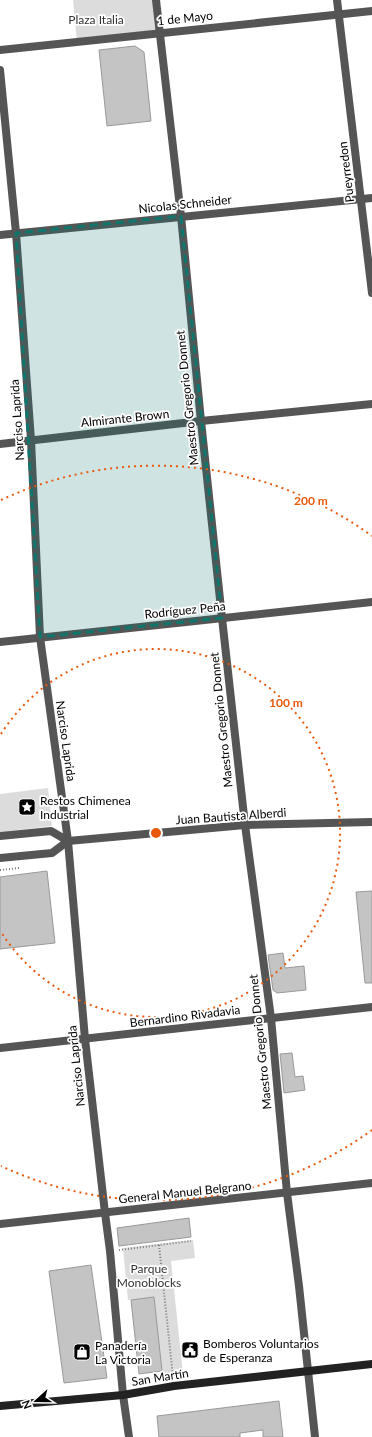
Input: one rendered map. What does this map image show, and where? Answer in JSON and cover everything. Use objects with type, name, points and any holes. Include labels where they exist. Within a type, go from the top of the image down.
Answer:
[{"type":"main road","name":"San Martín","points":[[0,1406],[123,1395],[174,1386],[372,1364]]},
{"type":"street","name":"Maestro Gregorio Donnet","points":[[156,0],[181,216],[222,618],[245,825],[271,1018],[287,1193],[299,1286],[315,1437]]},
{"type":"street","name":"Pueyrredon","points":[[337,0],[362,199],[372,293]]},
{"type":"street","name":"1 de Mayo","points":[[0,50],[159,32],[372,11]]},
{"type":"street","name":"Narciso Laprida","points":[[0,70],[16,233],[31,440],[40,637],[68,841],[85,1039],[110,1251],[123,1395],[129,1437]]},
{"type":"street","name":"Nicolas Schneider","points":[[0,235],[372,198]]},
{"type":"street","name":"Almirante Brown","points":[[0,444],[201,421],[372,404]]},
{"type":"street","name":"Rodríguez Peña","points":[[0,642],[372,602]]},
{"type":"street","name":"Juan Bautista Alberdi","points":[[68,841],[245,825],[372,822]]},
{"type":"street","points":[[0,836],[51,831],[68,841],[52,853],[0,858]]},
{"type":"street","name":"Bernardino Rivadavia","points":[[0,1048],[372,1007]]},
{"type":"street","name":"General Manuel Belgrano","points":[[0,1224],[372,1183]]},
{"type":"path","points":[[110,1251],[191,1241]]},
{"type":"path","points":[[159,1245],[174,1386]]},
{"type":"highlighted area","points":[[181,216],[222,618],[40,637],[16,233]]},
{"type":"green space","name":"Plaza Italia","points":[[73,0],[156,0],[159,32],[77,42]]},
{"type":"green space","points":[[48,788],[52,826],[0,832],[0,794]]},
{"type":"green space","name":"Parque Monoblocks","points":[[193,1240],[195,1258],[171,1261],[183,1374],[162,1377],[154,1298],[128,1300],[123,1248]]},
{"type":"building","points":[[135,46],[144,52],[151,121],[107,126],[99,50]]},
{"type":"building","points":[[47,871],[55,943],[0,949],[0,877]]},
{"type":"building","points":[[372,891],[372,983],[365,983],[356,892]]},
{"type":"building","points":[[283,953],[285,968],[304,966],[306,990],[277,993],[273,990],[268,955]]},
{"type":"building","points":[[292,1053],[295,1077],[303,1076],[305,1090],[284,1093],[280,1054]]},
{"type":"building","points":[[189,1218],[191,1237],[119,1246],[117,1228]]},
{"type":"building","points":[[91,1265],[107,1378],[64,1383],[49,1271]]},
{"type":"building","points":[[154,1297],[162,1371],[139,1374],[131,1300]]},
{"type":"building","points":[[279,1401],[283,1437],[263,1437],[263,1430],[240,1433],[240,1437],[159,1437],[157,1416]]},
{"type":"place","name":"Restos Chimenea Industrial","points":[[27,807]]},
{"type":"place","name":"Bomberos Voluntarios de Esperanza","points":[[190,1350]]},
{"type":"place","name":"Panadería La Victoria","points":[[82,1352]]}]
